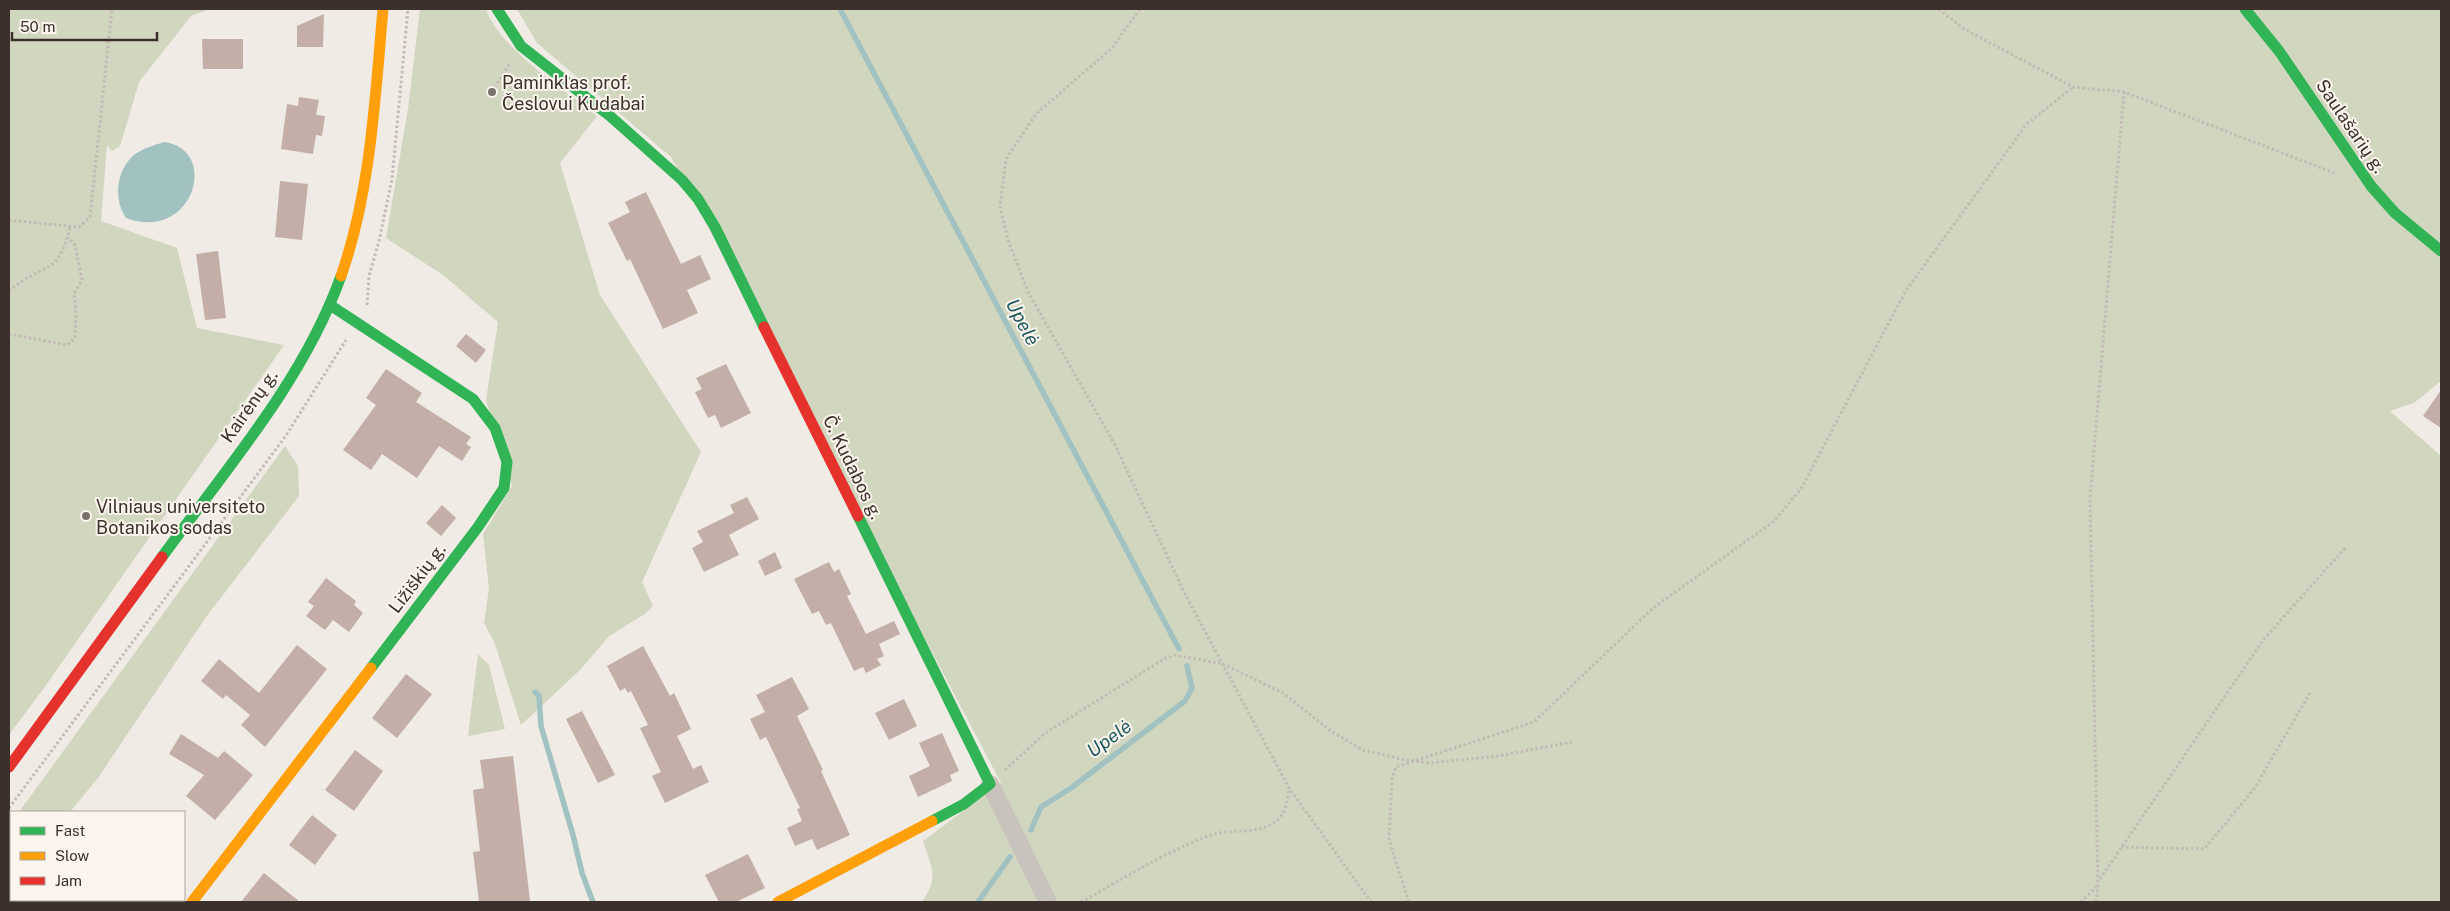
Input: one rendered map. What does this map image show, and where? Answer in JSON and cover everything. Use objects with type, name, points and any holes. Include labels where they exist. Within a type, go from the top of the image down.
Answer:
[{"type":"street","name":"Kairėnų g.","points":[[9,767],[272,406],[302,360],[330,305],[352,242],[364,195],[372,135],[383,9]]},
{"type":"street","name":"Č. Kudabos g.","points":[[497,9],[521,46],[610,116],[664,162],[698,199],[715,227],[990,784]]},
{"type":"street","name":"Saulašarių g.","points":[[2245,9],[2267,34],[2372,188],[2409,228],[2441,251]]},
{"type":"street","name":"Ližiškių g.","points":[[192,902],[478,527],[504,488],[507,476],[507,462],[495,428],[473,399],[330,305]]},
{"type":"street","points":[[778,902],[964,804],[990,784],[1048,902]]},
{"type":"path","points":[[9,220],[79,227],[90,217],[112,9]]},
{"type":"path","points":[[1140,9],[1112,48],[1036,114],[1006,158],[1000,206],[1008,240],[1028,292],[1115,445],[1184,592],[1290,788],[1371,902]]},
{"type":"path","points":[[1939,9],[1964,30],[2073,87],[2124,92],[2345,177]]},
{"type":"path","points":[[492,92],[521,46]]},
{"type":"path","points":[[1409,902],[1389,840],[1392,778],[1396,767],[1534,722],[1653,608],[1773,522],[1801,489],[1905,292],[2026,124],[2073,87]]},
{"type":"path","points":[[2096,902],[2098,885],[2090,498],[2124,92]]},
{"type":"path","points":[[9,290],[18,282],[43,271],[60,257],[70,226]]},
{"type":"path","points":[[9,334],[66,346],[75,338],[76,312],[74,294],[82,280],[75,245],[68,237]]},
{"type":"path","points":[[2081,902],[2098,885],[2101,875],[2264,639],[2346,547]]},
{"type":"path","points":[[990,784],[1044,734],[1164,659],[1175,655],[1223,664],[1283,693],[1332,732],[1363,750],[1429,763],[1498,756],[1572,742]]},
{"type":"path","points":[[2121,847],[2204,849],[2254,790],[2311,691]]},
{"type":"path","points":[[1081,902],[1182,846],[1210,835],[1255,830],[1272,824],[1281,817],[1287,803],[1290,788]]},
{"type":"green space","name":"Vilniaus universiteto Botanikos sodas","points":[[9,9],[211,9],[191,16],[139,82],[120,146],[112,151],[107,145],[101,221],[177,248],[197,328],[284,345],[44,688],[9,735]]},
{"type":"green space","points":[[420,9],[486,9],[493,23],[518,53],[597,116],[560,163],[600,295],[701,452],[642,582],[653,606],[645,614],[609,636],[581,669],[521,725],[495,644],[484,623],[489,589],[483,534],[512,486],[486,400],[498,322],[443,275],[386,238],[408,109]]},
{"type":"green space","points":[[517,9],[2441,9],[2441,381],[2414,403],[2390,411],[2441,456],[2441,902],[922,902],[931,886],[932,879],[931,866],[923,841],[1001,783],[671,157],[537,43]]},
{"type":"green space","points":[[285,446],[298,466],[299,496],[206,617],[98,778],[71,811],[20,811]]},
{"type":"green space","points":[[478,654],[489,665],[505,729],[468,736]]},
{"type":"water","points":[[164,142],[181,149],[192,161],[195,176],[192,192],[182,207],[168,218],[149,222],[126,218],[119,202],[118,194],[120,176],[124,168],[135,154]]},
{"type":"building","points":[[324,14],[323,47],[297,47],[297,26]]},
{"type":"building","points":[[202,39],[243,39],[243,69],[203,69]]},
{"type":"building","points":[[299,97],[319,100],[316,115],[325,116],[322,136],[316,135],[313,154],[281,149],[287,104],[298,106]]},
{"type":"building","points":[[280,181],[308,184],[302,240],[275,237]]},
{"type":"building","points":[[646,192],[681,264],[700,255],[711,279],[687,290],[698,313],[663,329],[630,259],[627,261],[608,223],[630,212],[625,202]]},
{"type":"building","points":[[218,251],[226,318],[205,320],[196,254]]},
{"type":"building","points":[[466,334],[486,350],[476,363],[456,346]]},
{"type":"building","points":[[726,364],[751,413],[721,428],[715,415],[708,418],[695,392],[702,389],[696,378]]},
{"type":"building","points":[[386,369],[422,393],[416,402],[471,437],[466,444],[471,447],[462,461],[439,446],[417,478],[382,454],[371,470],[343,450],[376,405],[366,398]]},
{"type":"building","points":[[2441,390],[2441,428],[2423,416]]},
{"type":"building","points":[[747,497],[759,519],[729,535],[739,555],[704,572],[692,548],[703,542],[697,531],[734,513],[730,505]]},
{"type":"building","points":[[442,505],[456,518],[441,536],[426,523]]},
{"type":"building","points":[[775,552],[782,568],[765,576],[758,561]]},
{"type":"building","points":[[829,562],[834,572],[839,569],[851,594],[847,596],[866,634],[894,621],[900,634],[879,644],[884,656],[877,659],[881,665],[866,673],[863,667],[854,671],[831,623],[826,625],[819,611],[812,614],[794,579]]},
{"type":"building","points":[[326,578],[356,601],[354,605],[363,613],[349,632],[333,620],[325,630],[306,616],[314,606],[308,602]]},
{"type":"building","points":[[297,645],[327,669],[265,747],[241,725],[250,715],[226,695],[223,699],[201,681],[219,659],[259,693]]},
{"type":"building","points":[[643,646],[670,696],[674,693],[691,729],[677,736],[693,769],[701,765],[709,782],[665,803],[652,776],[661,772],[640,728],[648,725],[631,691],[628,693],[625,688],[620,691],[607,666]]},
{"type":"building","points":[[406,674],[432,694],[397,738],[372,718]]},
{"type":"building","points":[[792,677],[809,709],[797,716],[823,770],[821,771],[850,835],[817,850],[812,839],[795,846],[787,828],[802,821],[797,809],[800,808],[766,737],[760,740],[750,719],[765,712],[756,695]]},
{"type":"building","points":[[904,699],[917,726],[889,740],[875,713]]},
{"type":"building","points":[[582,711],[615,775],[598,783],[566,719]]},
{"type":"building","points":[[942,733],[959,771],[950,775],[952,781],[918,797],[909,776],[930,766],[919,743]]},
{"type":"building","points":[[181,734],[218,758],[224,751],[253,775],[215,820],[186,796],[204,775],[169,754]]},
{"type":"building","points":[[355,750],[383,771],[354,811],[325,790]]},
{"type":"building","points":[[513,756],[530,901],[479,902],[473,852],[480,851],[473,790],[484,788],[480,760]]},
{"type":"building","points":[[312,815],[337,835],[315,865],[289,845]]},
{"type":"building","points":[[748,854],[765,888],[736,902],[719,902],[705,875]]},
{"type":"building","points":[[264,873],[300,902],[241,902]]},
{"type":"waterway","name":"Upelė","points":[[840,9],[1179,649]]},
{"type":"waterway","name":"Upelė","points":[[1031,830],[1041,807],[1071,788],[1185,701],[1192,688],[1187,666]]},
{"type":"waterway","points":[[535,692],[539,696],[541,726],[573,835],[582,873],[593,902]]},
{"type":"waterway","name":"Upelė","points":[[978,902],[1010,857]]},
{"type":"traffic: fast","points":[[497,9],[521,46],[610,116],[682,180],[698,199],[715,227],[764,327]]},
{"type":"traffic: fast","points":[[2245,9],[2279,51],[2371,186],[2395,213],[2441,251]]},
{"type":"traffic: fast","points":[[162,557],[237,457],[285,387],[325,314],[341,276]]},
{"type":"traffic: fast","points":[[330,305],[473,399],[495,428],[507,462],[504,488],[478,527],[371,668]]},
{"type":"traffic: fast","points":[[858,516],[990,784],[964,804],[932,821]]},
{"type":"traffic: slow","points":[[341,276],[351,244],[365,178],[374,110],[383,9]]},
{"type":"traffic: slow","points":[[192,902],[371,668]]},
{"type":"traffic: slow","points":[[778,902],[932,821]]},
{"type":"traffic: jam","points":[[764,327],[858,516]]},
{"type":"traffic: jam","points":[[9,767],[162,557]]},
{"type":"place","name":"Paminklas prof. Česlovui Kudabai","points":[[492,92]]},
{"type":"place","name":"Vilniaus universiteto Botanikos sodas","points":[[86,516]]}]
